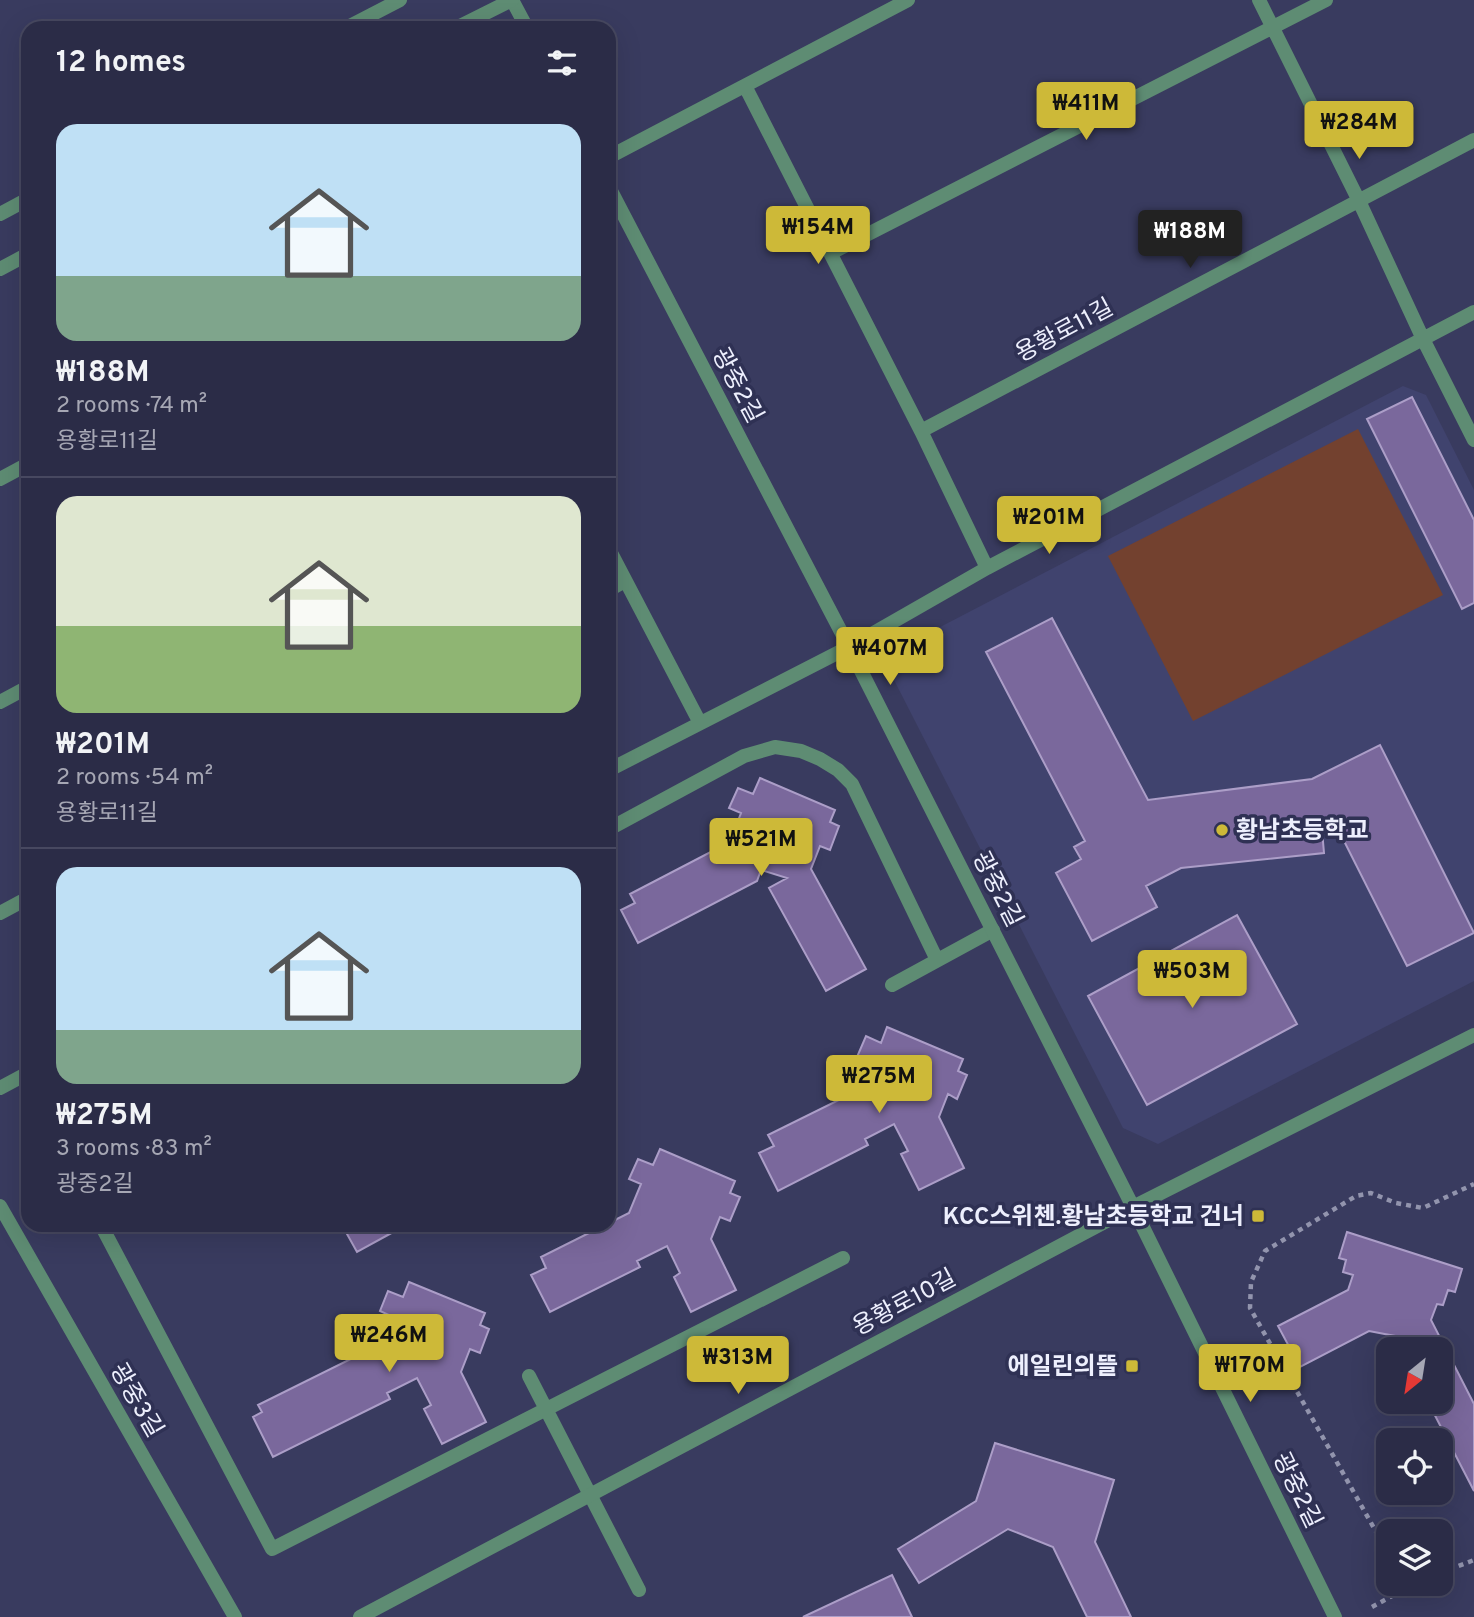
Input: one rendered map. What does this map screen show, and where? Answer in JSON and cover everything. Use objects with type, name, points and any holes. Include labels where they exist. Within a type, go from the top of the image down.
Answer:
[{"type":"street","points":[[360,21],[400,0]]},
{"type":"street","points":[[470,21],[512,0],[523,21]]},
{"type":"street","points":[[616,154],[908,0]]},
{"type":"street","points":[[1259,0],[1474,440]]},
{"type":"street","points":[[831,253],[1325,0]]},
{"type":"street","points":[[745,86],[921,430],[988,568]]},
{"type":"street","name":"용황로11길","points":[[921,430],[1474,141]]},
{"type":"street","name":"광중2길","points":[[616,200],[993,930],[1133,1206],[1335,1617]]},
{"type":"street","points":[[0,214],[21,203]]},
{"type":"street","points":[[0,269],[21,258]]},
{"type":"street","points":[[616,767],[849,647],[988,568],[1474,312]]},
{"type":"street","points":[[0,479],[21,468]]},
{"type":"street","points":[[616,563],[700,723]]},
{"type":"street","points":[[616,586],[625,581]]},
{"type":"street","points":[[0,702],[21,691]]},
{"type":"street","points":[[616,825],[744,756],[775,747],[801,751],[838,770],[852,784],[937,960]]},
{"type":"street","points":[[0,913],[21,902]]},
{"type":"street","points":[[892,985],[993,930]]},
{"type":"street","name":"용황로10길","points":[[360,1617],[1133,1206],[1474,1035]]},
{"type":"street","points":[[0,1088],[21,1077]]},
{"type":"street","name":"광중3길","points":[[0,1206],[235,1617]]},
{"type":"street","points":[[105,1232],[272,1549],[844,1258]]},
{"type":"street","points":[[529,1376],[639,1590]]},
{"type":"path","points":[[1376,1532],[1250,1308],[1251,1282],[1265,1251],[1356,1196],[1371,1193],[1396,1203],[1423,1208],[1474,1184]]},
{"type":"path","points":[[1453,1568],[1474,1560]]},
{"type":"path","points":[[1372,1607],[1389,1596]]},
{"type":"shaded area","name":"황남초등학교","points":[[1403,386],[1426,395],[1474,490],[1474,981],[1158,1144],[1123,1128],[893,678],[898,649]]},
{"type":"shaded area","points":[[1358,429],[1443,595],[1193,721],[1108,556]]},
{"type":"building","points":[[1412,397],[1474,520],[1474,603],[1462,609],[1367,419]]},
{"type":"building","points":[[1052,618],[1148,800],[1312,779],[1380,745],[1474,933],[1407,966],[1338,829],[1322,830],[1324,853],[1181,868],[1146,886],[1157,907],[1092,941],[1056,873],[1081,859],[1074,847],[1085,841],[986,652]]},
{"type":"building","points":[[760,778],[835,810],[830,822],[839,826],[830,850],[820,846],[811,869],[866,969],[826,991],[769,888],[787,878],[761,870],[757,881],[638,943],[621,910],[635,903],[630,894],[730,842],[741,813],[729,808],[738,788],[753,794]]},
{"type":"building","points":[[1237,915],[1297,1024],[1147,1105],[1088,996]]},
{"type":"building","points":[[887,1027],[963,1059],[958,1071],[967,1075],[957,1099],[948,1094],[939,1117],[964,1168],[919,1190],[901,1154],[908,1151],[894,1124],[865,1139],[868,1145],[778,1191],[759,1153],[774,1146],[768,1135],[857,1091],[869,1062],[857,1057],[866,1036],[881,1043]]},
{"type":"building","points":[[660,1149],[735,1181],[730,1193],[740,1197],[730,1221],[720,1217],[711,1239],[736,1290],[691,1312],[674,1277],[680,1273],[667,1246],[637,1261],[640,1267],[550,1312],[531,1275],[546,1268],[541,1257],[591,1232],[616,1232],[616,1220],[629,1213],[641,1184],[629,1179],[638,1159],[653,1165]]},
{"type":"building","points":[[346,1232],[393,1232],[357,1252]]},
{"type":"building","points":[[1347,1232],[1462,1269],[1455,1292],[1448,1290],[1443,1305],[1437,1304],[1431,1320],[1440,1337],[1395,1337],[1369,1331],[1300,1367],[1278,1326],[1348,1290],[1353,1275],[1343,1272],[1346,1260],[1339,1258]]},
{"type":"building","points":[[409,1282],[485,1313],[480,1325],[489,1329],[480,1353],[470,1349],[461,1372],[486,1422],[442,1444],[424,1409],[431,1405],[417,1378],[387,1393],[390,1399],[273,1457],[253,1417],[262,1412],[258,1405],[379,1345],[391,1316],[380,1311],[388,1291],[403,1297]]},
{"type":"building","points":[[1453,1363],[1474,1404],[1474,1491],[1453,1450],[1453,1428],[1441,1428],[1434,1414],[1453,1414]]},
{"type":"building","points":[[995,1443],[1114,1480],[1095,1542],[1131,1617],[1087,1617],[1053,1547],[1008,1529],[919,1583],[898,1549],[976,1501]]},
{"type":"building","points":[[892,1575],[912,1617],[803,1617]]},
{"type":"place","name":"황남초등학교","points":[[1222,830]]},
{"type":"place","name":"KCC스위첸.황남초등학교 건너","points":[[1258,1216]]},
{"type":"place","name":"에일린의뜰","points":[[1132,1366]]}]
